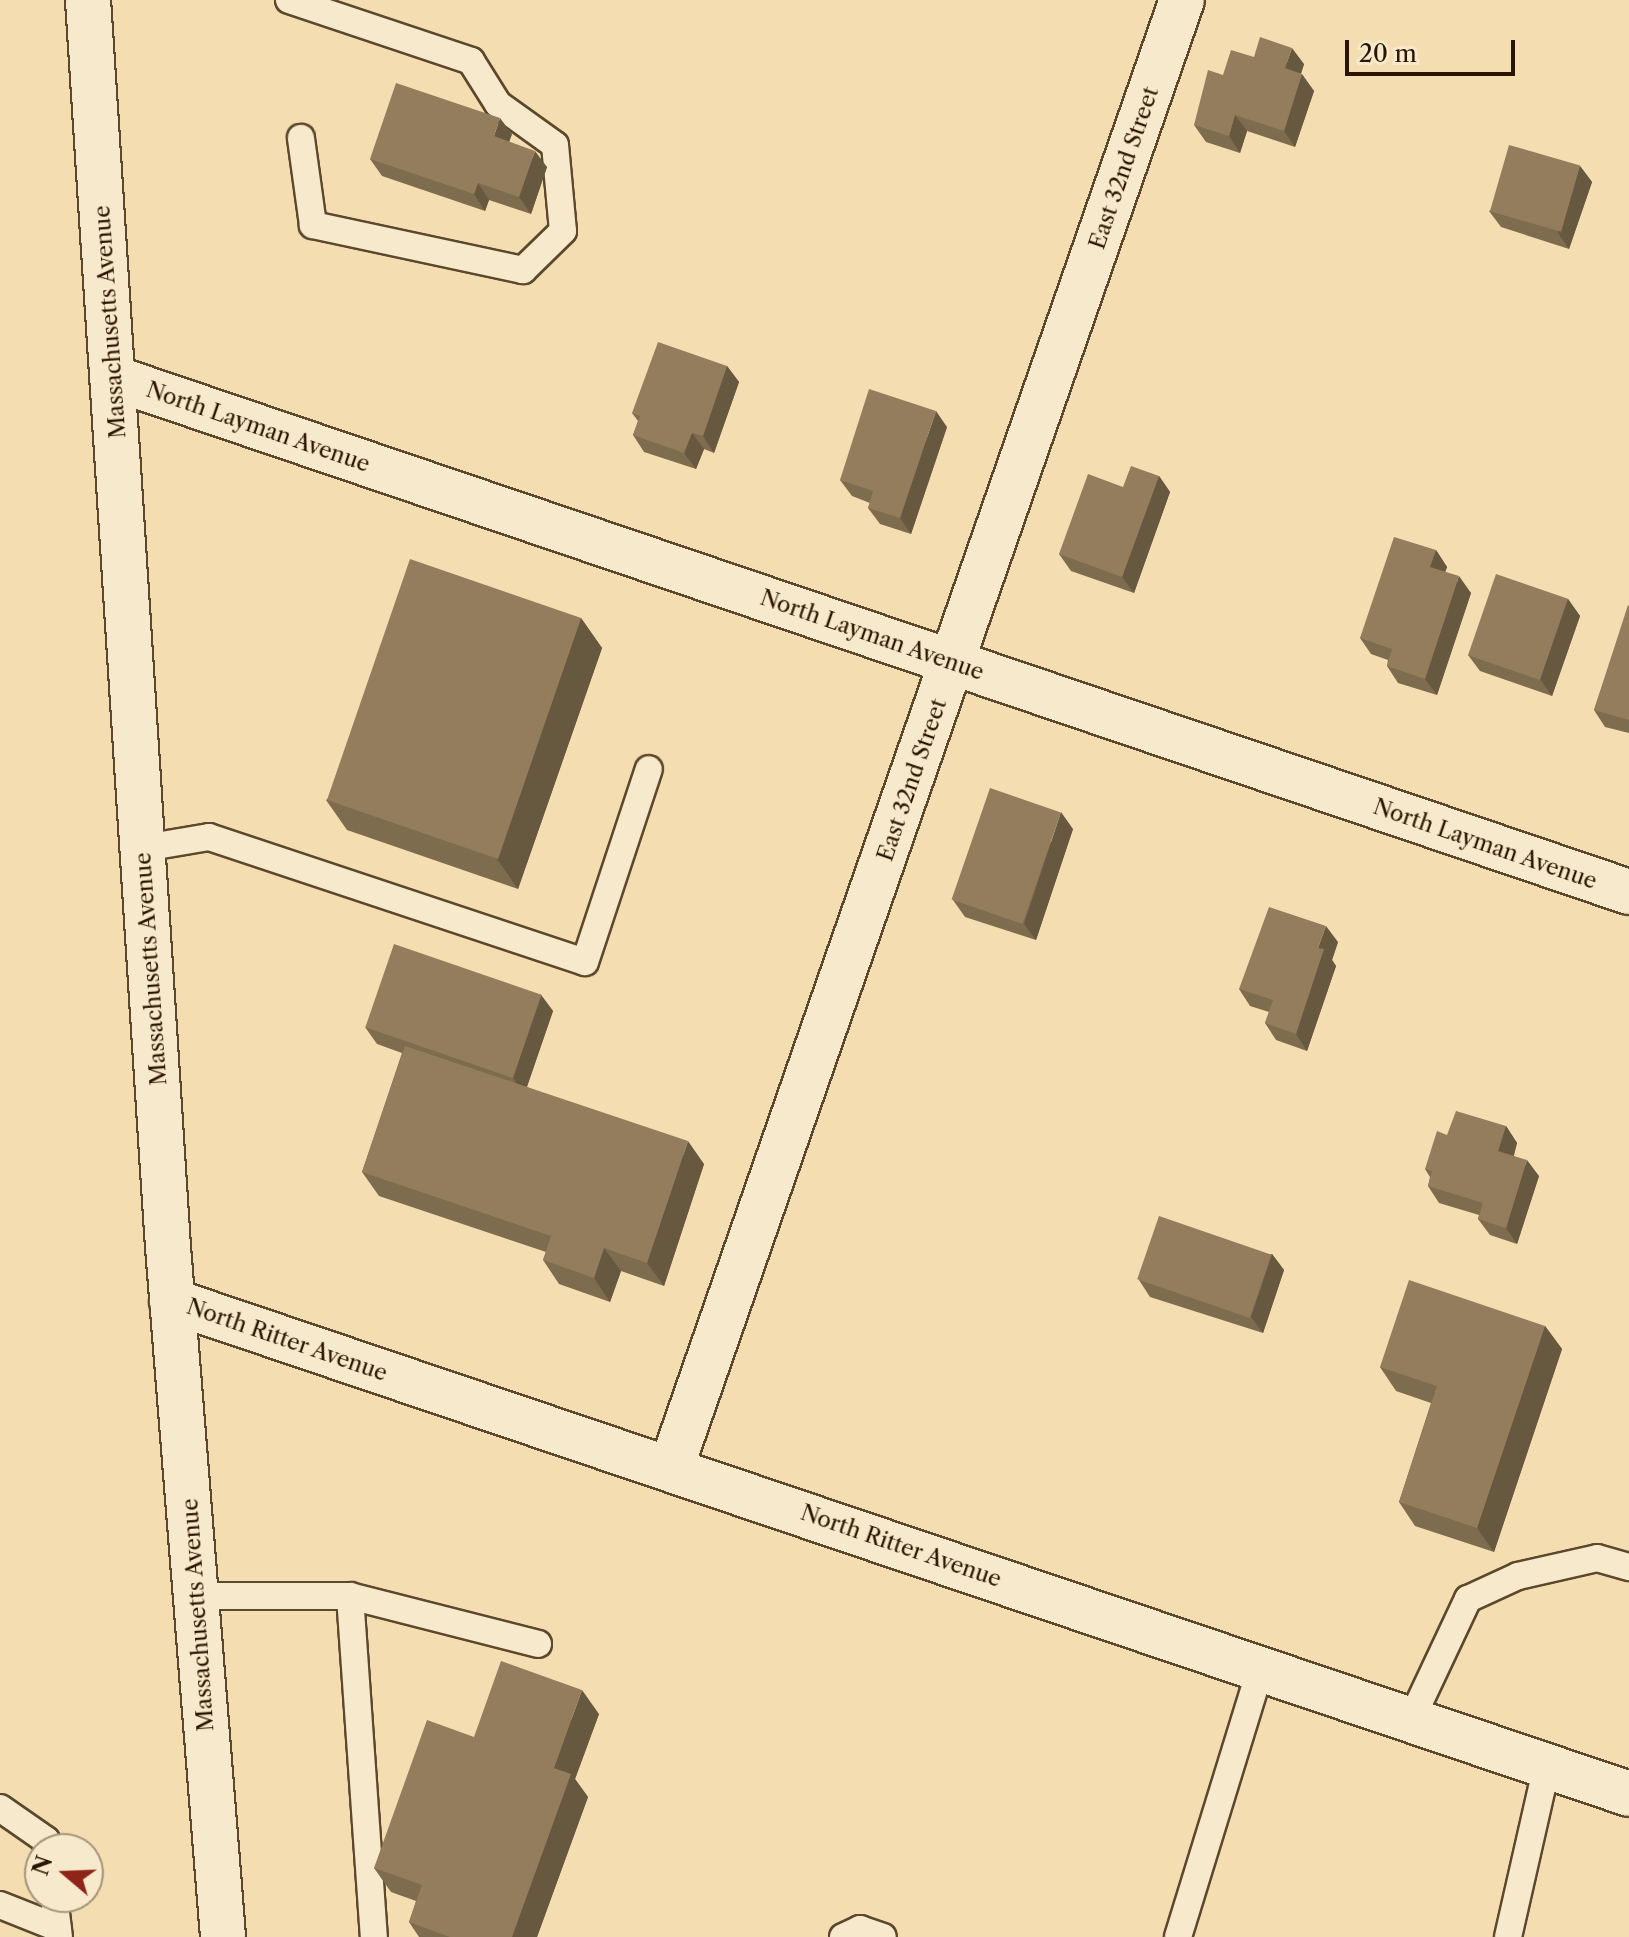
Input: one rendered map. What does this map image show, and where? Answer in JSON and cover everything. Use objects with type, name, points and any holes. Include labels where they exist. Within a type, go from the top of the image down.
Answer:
[{"type":"street","name":"Massachusetts Avenue","points":[[88,0],[172,1301],[223,1937]]},
{"type":"street","name":"East 32nd Street","points":[[671,1468],[1182,0]]},
{"type":"street","name":"North Layman Avenue","points":[[114,378],[1629,892]]},
{"type":"street","name":"North Ritter Avenue","points":[[172,1301],[1629,1794]]},
{"type":"lane","points":[[289,0],[471,61],[498,104],[555,145],[563,231],[523,270],[313,225],[301,138]]},
{"type":"lane","points":[[144,848],[209,837],[585,962],[649,769]]},
{"type":"lane","points":[[1411,1720],[1468,1599],[1518,1576],[1597,1558],[1629,1567]]},
{"type":"lane","points":[[196,1596],[350,1596],[538,1644]]},
{"type":"lane","points":[[350,1596],[374,1937]]},
{"type":"lane","points":[[1178,1937],[1261,1668]]},
{"type":"lane","points":[[1508,1937],[1547,1766]]},
{"type":"lane","points":[[0,1808],[36,1833]]},
{"type":"lane","points":[[0,1905],[59,1932]]},
{"type":"lane","points":[[843,1937],[860,1929],[883,1937]]},
{"type":"building","points":[[1260,37],[1292,48],[1285,68],[1302,74],[1284,131],[1235,115],[1229,136],[1194,125],[1208,70],[1223,75],[1231,50],[1254,57]]},
{"type":"building","points":[[396,83],[500,118],[494,136],[535,151],[519,197],[478,183],[474,194],[370,159]]},
{"type":"building","points":[[1509,145],[1580,165],[1561,232],[1490,211]]},
{"type":"building","points":[[658,342],[727,366],[703,436],[692,433],[684,453],[633,435],[640,416],[632,413]]},
{"type":"building","points":[[869,389],[936,411],[900,518],[868,508],[873,491],[840,480]]},
{"type":"building","points":[[1131,466],[1159,476],[1122,577],[1059,554],[1088,474],[1123,487]]},
{"type":"building","points":[[1394,537],[1436,550],[1430,567],[1459,576],[1425,679],[1387,666],[1392,649],[1360,638]]},
{"type":"building","points":[[410,559],[581,618],[498,859],[327,800]]},
{"type":"building","points":[[1496,574],[1568,599],[1540,680],[1468,655]]},
{"type":"building","points":[[1629,606],[1629,720],[1594,710]]},
{"type":"building","points":[[990,788],[1061,812],[1022,924],[952,900]]},
{"type":"building","points":[[1269,907],[1326,926],[1318,948],[1324,949],[1296,1034],[1265,1023],[1273,1000],[1239,989]]},
{"type":"building","points":[[394,944],[542,995],[513,1078],[365,1027]]},
{"type":"building","points":[[405,1046],[688,1141],[647,1263],[604,1248],[594,1278],[543,1260],[551,1236],[362,1172]]},
{"type":"building","points":[[1456,1111],[1506,1126],[1498,1151],[1527,1160],[1506,1228],[1478,1219],[1483,1203],[1428,1186],[1432,1171],[1425,1169],[1437,1131],[1447,1135]]},
{"type":"building","points":[[1159,1216],[1272,1255],[1250,1318],[1137,1279]]},
{"type":"building","points":[[1409,1280],[1545,1326],[1477,1528],[1399,1502],[1437,1386],[1380,1367]]},
{"type":"building","points":[[501,1661],[582,1690],[554,1768],[571,1774],[512,1937],[450,1937],[409,1922],[422,1885],[374,1868],[427,1720],[474,1737]]}]
